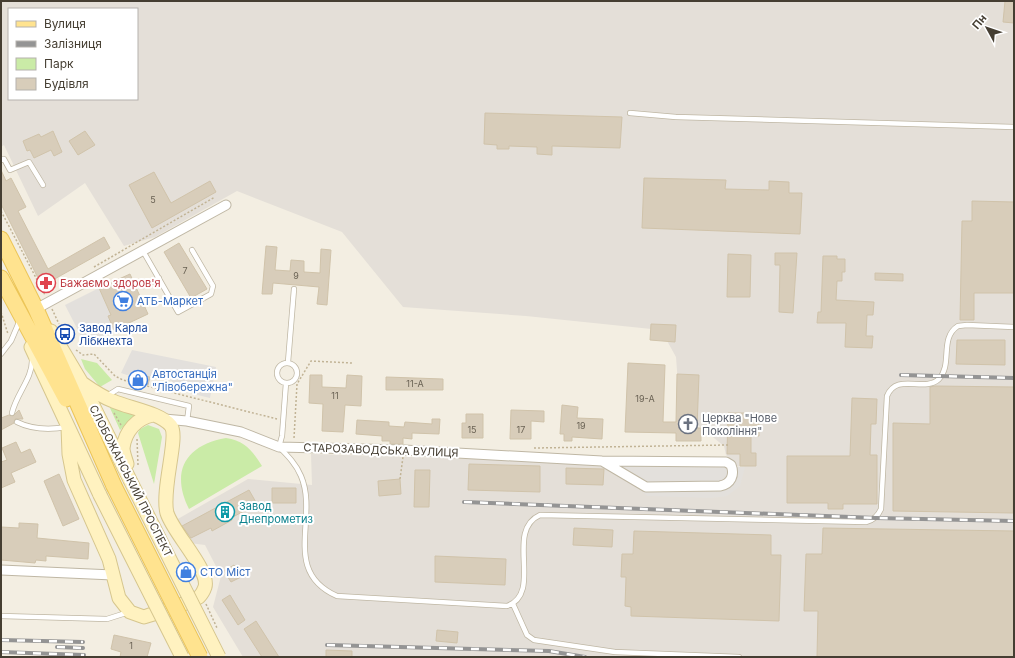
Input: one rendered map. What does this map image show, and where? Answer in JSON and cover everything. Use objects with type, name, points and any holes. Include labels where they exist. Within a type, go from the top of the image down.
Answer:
[{"type":"main road","name":"СЛОБОЖАНСЬКИЙ ПРОСПЕКТ","points":[[1,239],[42,301],[114,486]]},
{"type":"main road","name":"СЛОБОЖАНСЬКИЙ ПРОСПЕКТ","points":[[1,278],[15,315],[100,495],[182,657]]},
{"type":"main road","name":"СЛОБОЖАНСЬКИЙ ПРОСПЕКТ","points":[[42,301],[55,337],[82,383],[219,657]]},
{"type":"main road","name":"СЛОБОЖАНСЬКИЙ ПРОСПЕКТ","points":[[15,315],[114,486],[200,657]]},
{"type":"main road","points":[[68,427],[69,454],[74,480],[109,559],[119,598],[130,612],[144,617],[199,596],[205,588],[206,582],[203,570],[180,538],[167,512],[166,483],[174,440],[172,428],[159,417],[105,397],[82,383]]},
{"type":"main road","points":[[130,480],[123,449],[129,433],[138,420],[159,417]]},
{"type":"main road","points":[[74,480],[80,472],[86,471],[90,474]]},
{"type":"street","points":[[42,301],[143,251],[226,205]]},
{"type":"street","name":"СТАРОЗАВОДСЬКА ВУЛИЦЯ","points":[[159,417],[188,421],[241,432],[279,447],[404,450],[602,461],[726,462],[731,465],[733,475],[728,483],[720,486],[646,487],[602,461]]},
{"type":"street","points":[[174,440],[179,429],[188,421]]},
{"type":"street","points":[[1,570],[113,575]]},
{"type":"lane","points":[[630,113],[676,117],[1014,127]]},
{"type":"lane","points":[[1,160],[4,159],[10,170],[29,162],[43,186]]},
{"type":"lane","points":[[143,251],[178,312],[211,294],[213,286],[192,250]]},
{"type":"lane","points":[[144,286],[159,278]]},
{"type":"lane","points":[[288,362],[294,289]]},
{"type":"lane","points":[[1,354],[11,341],[15,315]]},
{"type":"lane","points":[[286,383],[283,425],[279,447],[292,460],[302,477],[306,496],[306,555],[308,568],[314,581],[324,590],[337,596],[500,606],[513,604],[518,599],[523,587],[526,527],[534,518],[540,515],[866,522],[876,518],[882,509],[887,396],[889,391],[898,384],[927,383],[937,380],[944,372],[948,337],[958,326],[1014,327]]},
{"type":"lane","points":[[12,413],[18,395],[31,372],[32,350]]},
{"type":"lane","points":[[288,362],[294,365],[297,375],[293,381],[286,383],[280,380],[277,373],[279,367],[288,362]]},
{"type":"lane","points":[[105,397],[118,389],[189,406],[188,421]]},
{"type":"lane","points":[[17,422],[31,428],[38,429],[68,427]]},
{"type":"lane","points":[[513,604],[527,635],[534,640],[615,652],[739,657]]},
{"type":"lane","points":[[1,616],[107,619],[130,612]]},
{"type":"path","points":[[93,267],[215,197]]},
{"type":"path","points":[[1,211],[42,301],[62,328]]},
{"type":"path","points":[[1,312],[11,341]]},
{"type":"path","points":[[3,316],[15,315]]},
{"type":"path","points":[[74,349],[83,355],[94,354],[115,376],[123,380],[278,419],[293,440],[300,441]]},
{"type":"path","points":[[293,440],[297,384],[311,361],[352,363]]},
{"type":"path","points":[[530,448],[728,445]]},
{"type":"path","points":[[400,479],[404,450]]},
{"type":"path","points":[[206,603],[217,628],[215,628]]},
{"type":"shaded area","points":[[1,1],[1014,1],[1014,657],[243,657],[213,607],[221,576],[205,545],[189,543],[176,520],[248,479],[312,485],[311,454],[745,467],[737,466],[726,455],[724,446],[680,411],[676,357],[661,330],[526,316],[403,307],[342,232],[237,191],[155,237],[124,246],[85,183],[38,216],[4,145],[1,147]]},
{"type":"shaded area","points":[[99,288],[111,315],[108,316],[114,330],[91,344],[84,342],[65,305]]},
{"type":"shaded area","points":[[132,350],[216,367],[210,398],[173,389],[172,381],[135,373],[127,375],[121,373]]},
{"type":"shaded area","points":[[615,462],[745,467],[740,486],[727,496],[711,498],[647,496]]},
{"type":"green space","points":[[81,359],[97,363],[112,380],[100,387],[85,369]]},
{"type":"green space","points":[[111,407],[135,415],[120,430],[110,408]]},
{"type":"green space","points":[[148,425],[159,429],[162,437],[154,484],[138,433],[140,429]]},
{"type":"green space","points":[[226,438],[238,441],[247,447],[255,455],[262,466],[189,509],[183,495],[181,483],[185,462],[201,447]]},
{"type":"building","points":[[1005,1],[1014,1],[1014,23],[1003,22]]},
{"type":"building","points":[[485,113],[622,117],[620,148],[552,146],[552,155],[537,154],[537,147],[509,146],[509,149],[497,149],[497,145],[484,144]]},
{"type":"building","points":[[53,131],[62,152],[54,156],[51,150],[34,158],[30,150],[27,151],[23,141],[39,134],[41,137]]},
{"type":"building","points":[[85,131],[95,145],[78,155],[69,141]]},
{"type":"building","points":[[1,170],[6,181],[11,178],[26,207],[18,211],[48,269],[104,237],[110,248],[42,286],[1,204]]},
{"type":"building","points":[[154,172],[171,203],[210,181],[216,192],[152,228],[129,185]]},
{"type":"building","points":[[644,178],[726,180],[725,189],[769,190],[769,181],[789,182],[789,193],[802,193],[800,234],[642,228]]},
{"type":"building","points":[[972,201],[1014,202],[1014,293],[974,293],[974,320],[960,320],[962,221],[972,221]]},
{"type":"building","points":[[179,243],[207,289],[191,298],[164,252]]},
{"type":"building","points":[[266,246],[277,247],[275,270],[290,271],[291,260],[304,261],[304,272],[320,273],[321,249],[331,250],[327,305],[317,304],[319,287],[273,283],[272,294],[262,294]]},
{"type":"building","points":[[775,253],[797,253],[793,313],[779,312],[780,265],[775,265]]},
{"type":"building","points":[[728,254],[751,255],[750,297],[727,297]]},
{"type":"building","points":[[823,256],[837,256],[837,259],[845,259],[845,272],[842,272],[842,281],[837,281],[836,300],[874,302],[873,315],[867,315],[866,336],[873,336],[872,348],[845,347],[846,323],[817,323],[818,312],[821,312]]},
{"type":"building","points":[[875,273],[903,274],[903,281],[875,280]]},
{"type":"building","name":"АТБ-Маркет","points":[[130,274],[148,314],[114,330],[108,316],[111,315],[99,288]]},
{"type":"building","points":[[651,324],[676,325],[675,342],[650,340]]},
{"type":"building","points":[[957,340],[1005,340],[1005,365],[956,364]]},
{"type":"building","points":[[628,363],[665,365],[663,422],[676,422],[677,374],[699,375],[697,428],[701,428],[701,441],[676,441],[676,433],[625,432]]},
{"type":"building","points":[[310,375],[322,375],[322,387],[346,388],[347,375],[362,376],[361,406],[345,405],[343,432],[322,431],[323,404],[309,403]]},
{"type":"building","points":[[143,376],[150,377],[148,385],[141,383]]},
{"type":"building","points":[[386,377],[443,379],[443,390],[386,390]]},
{"type":"building","points":[[930,387],[1014,387],[1013,513],[893,511],[893,423],[930,424]]},
{"type":"building","points":[[852,398],[877,399],[876,424],[871,424],[870,455],[877,455],[877,504],[843,504],[843,509],[828,509],[828,503],[787,503],[787,456],[850,456]]},
{"type":"building","points":[[562,405],[578,407],[577,418],[603,419],[602,439],[572,437],[572,441],[564,441],[564,434],[560,434]]},
{"type":"building","points":[[19,410],[23,419],[15,419],[14,423],[1,430],[1,418],[9,415],[13,416]]},
{"type":"building","points":[[511,410],[544,411],[544,422],[531,421],[531,439],[510,439]]},
{"type":"building","points":[[728,413],[748,413],[748,419],[759,419],[759,436],[751,436],[751,453],[756,453],[756,466],[740,466],[740,454],[727,454]]},
{"type":"building","points":[[466,414],[483,414],[483,438],[462,438],[462,423],[466,423]]},
{"type":"building","points":[[432,419],[440,419],[439,434],[412,433],[412,439],[403,438],[403,444],[390,444],[390,441],[382,441],[382,436],[356,434],[357,420],[389,422],[389,426],[404,427],[405,422],[432,424]]},
{"type":"building","points":[[16,442],[21,453],[30,449],[36,462],[11,473],[15,482],[1,488],[1,462],[7,460],[2,448]]},
{"type":"building","points":[[469,464],[540,466],[540,492],[468,490]]},
{"type":"building","points":[[566,468],[604,469],[603,485],[566,484]]},
{"type":"building","points":[[415,470],[430,470],[429,507],[414,507]]},
{"type":"building","points":[[59,474],[79,519],[63,526],[44,481]]},
{"type":"building","points":[[400,479],[401,494],[379,496],[378,481]]},
{"type":"building","points":[[272,488],[296,488],[296,503],[272,503]]},
{"type":"building","name":"Завод Днепрометиз","points":[[249,490],[257,504],[231,518],[232,520],[212,531],[211,528],[191,538],[182,526]]},
{"type":"building","points":[[19,523],[38,524],[37,538],[89,543],[88,559],[46,556],[46,561],[36,560],[35,563],[1,560],[1,527],[19,528]]},
{"type":"building","points":[[574,528],[613,530],[612,547],[573,545]]},
{"type":"building","points":[[823,528],[1014,531],[1014,657],[817,657],[818,611],[804,611],[806,554],[822,554]]},
{"type":"building","points":[[634,531],[771,535],[771,555],[781,555],[779,621],[631,616],[631,607],[625,606],[626,577],[621,577],[622,554],[633,554]]},
{"type":"building","points":[[435,556],[506,559],[505,585],[435,582]]},
{"type":"building","points":[[234,565],[241,577],[231,582],[224,571]]},
{"type":"building","points":[[230,595],[245,620],[238,625],[222,600]]},
{"type":"building","points":[[256,621],[279,657],[262,657],[244,629]]},
{"type":"building","points":[[437,630],[458,632],[457,643],[436,641]]},
{"type":"building","points":[[114,635],[151,643],[147,657],[120,657],[121,652],[111,649]]},
{"type":"building","points":[[326,650],[352,651],[352,657],[326,657]]},
{"type":"railway","points":[[901,375],[1014,378]]},
{"type":"railway","points":[[464,502],[876,518],[1014,521]]},
{"type":"railway","points":[[1,640],[83,642]]},
{"type":"railway","points":[[327,645],[549,651],[585,657]]},
{"type":"railway","points":[[57,647],[83,648]]},
{"type":"railway","points":[[1,652],[84,655]]},
{"type":"place","name":"Бажаємо здоров'я","points":[[46,283]]},
{"type":"place","name":"АТБ-Маркет","points":[[123,301]]},
{"type":"place","name":"Завод Карла Лібкнехта","points":[[65,334]]},
{"type":"place","name":"Автостанція \"Лівобережна\"","points":[[138,380]]},
{"type":"place","name":"Церква \"Нове Покоління\"","points":[[688,424]]},
{"type":"place","name":"Завод Днепрометиз","points":[[225,512]]},
{"type":"place","name":"СТО Міст","points":[[186,572]]}]
